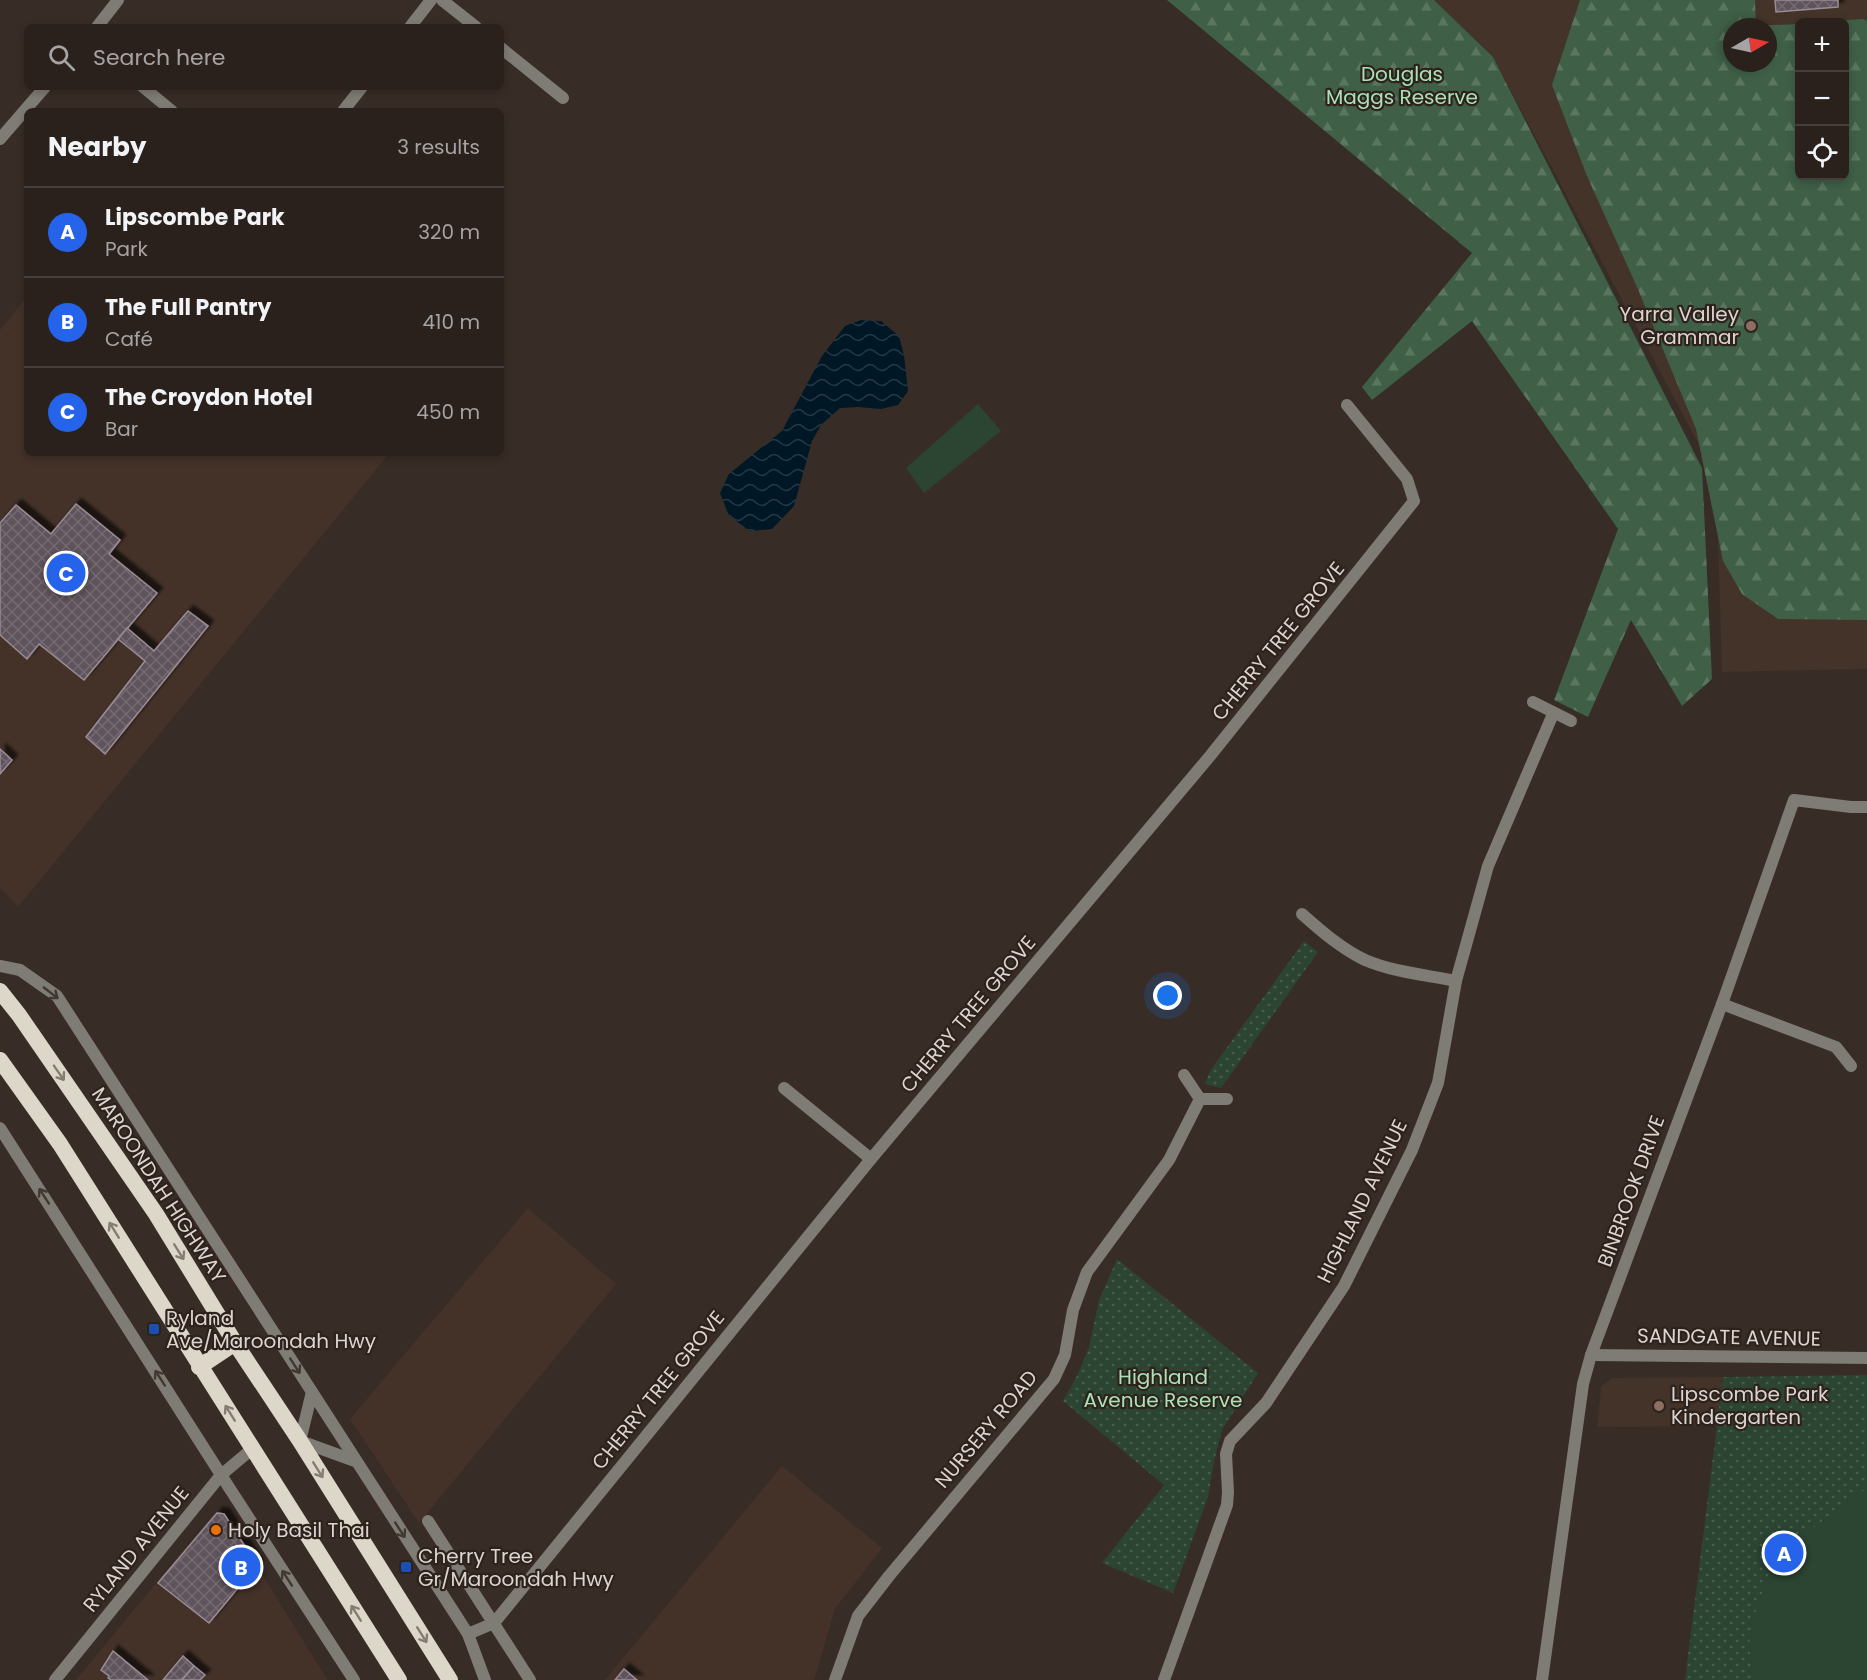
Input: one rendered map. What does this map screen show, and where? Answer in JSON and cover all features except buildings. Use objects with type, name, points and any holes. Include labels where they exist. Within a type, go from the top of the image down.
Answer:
[{"type":"highway","name":"MAROONDAH HIGHWAY","points":[[0,991],[19,1015],[156,1214],[235,1343],[300,1441],[450,1680]]},
{"type":"highway","points":[[0,1060],[60,1144],[399,1680]]},
{"type":"highway","points":[[200,1367],[235,1343]]},
{"type":"street","points":[[99,24],[118,0]]},
{"type":"street","points":[[412,24],[431,0]]},
{"type":"street","points":[[442,0],[472,24]]},
{"type":"street","points":[[504,50],[563,98]]},
{"type":"street","points":[[27,108],[42,90]]},
{"type":"street","points":[[147,90],[168,108]]},
{"type":"street","points":[[345,108],[360,90]]},
{"type":"street","points":[[0,139],[24,111]]},
{"type":"street","name":"CHERRY TREE GROVE","points":[[468,1635],[494,1623],[871,1159],[1210,756],[1414,501],[1407,479],[1347,405]]},
{"type":"street","points":[[1533,702],[1571,721]]},
{"type":"street","name":"HIGHLAND AVENUE","points":[[1164,1680],[1227,1505],[1226,1454],[1230,1441],[1266,1403],[1344,1286],[1403,1169],[1438,1083],[1456,981],[1488,866],[1553,714]]},
{"type":"street","name":"BINBROOK DRIVE","points":[[1542,1680],[1583,1383],[1591,1355],[1722,1004],[1794,800],[1867,807]]},
{"type":"street","points":[[1302,914],[1335,942],[1366,960],[1405,972],[1456,981]]},
{"type":"street","points":[[0,966],[20,970],[57,996],[468,1635],[485,1680]]},
{"type":"street","points":[[1722,1004],[1836,1047],[1851,1066]]},
{"type":"street","points":[[1184,1075],[1200,1099],[1227,1099]]},
{"type":"street","points":[[784,1088],[871,1159]]},
{"type":"street","name":"NURSERY ROAD","points":[[835,1680],[858,1616],[1054,1379],[1065,1355],[1073,1310],[1088,1272],[1168,1160],[1200,1099]]},
{"type":"street","points":[[0,1128],[354,1680]]},
{"type":"street","name":"SANDGATE AVENUE","points":[[1591,1355],[1867,1358]]},
{"type":"street","points":[[312,1392],[300,1441],[355,1461]]},
{"type":"street","name":"RYLAND AVENUE","points":[[55,1680],[221,1475],[252,1449]]},
{"type":"street","points":[[428,1521],[530,1680]]},
{"type":"shaded area","name":"Yarra Valley Grammar","points":[[1434,0],[1867,0],[1867,669],[1722,672],[1716,477],[1493,57]]},
{"type":"shaded area","points":[[24,301],[24,456],[387,456],[18,907],[0,888],[0,330]]},
{"type":"shaded area","points":[[528,1208],[616,1284],[419,1523],[350,1419]]},
{"type":"shaded area","name":"Lipscombe Park Kindergarten","points":[[1723,1377],[1717,1426],[1597,1427],[1601,1387],[1612,1378]]},
{"type":"shaded area","points":[[782,1466],[882,1548],[835,1609],[814,1680],[605,1680]]},
{"type":"shaded area","points":[[218,1508],[221,1508],[327,1679],[76,1680]]},
{"type":"green space","name":"Douglas Maggs Reserve","points":[[1167,0],[1434,0],[1493,57],[1702,468],[1712,679],[1682,706],[1631,620],[1588,717],[1554,700],[1618,529],[1472,321],[1372,400],[1362,387],[1472,253]]},
{"type":"green space","name":"Yarra Valley Grammar","points":[[1580,0],[1755,0],[1756,18],[1723,18],[1723,72],[1777,72],[1777,25],[1795,24],[1795,180],[1849,180],[1849,20],[1867,21],[1867,620],[1778,619],[1742,594],[1723,561],[1696,429],[1637,287],[1587,176],[1552,85]]},
{"type":"green space","points":[[978,404],[1001,431],[924,493],[906,468]]},
{"type":"green space","points":[[1304,941],[1318,952],[1221,1088],[1205,1084],[1210,1071]]},
{"type":"green space","name":"Highland Avenue Reserve","points":[[1117,1259],[1258,1373],[1222,1430],[1208,1497],[1173,1593],[1102,1563],[1164,1485],[1063,1401],[1078,1374],[1089,1347],[1099,1300]]},
{"type":"green space","points":[[1867,1375],[1867,1680],[1685,1680],[1723,1377]]},
{"type":"green space","points":[[1867,1488],[1867,1680],[1753,1680],[1749,1644],[1756,1609],[1769,1574],[1810,1530]]},
{"type":"water","points":[[861,320],[881,321],[899,336],[904,355],[908,391],[898,405],[881,409],[840,408],[821,425],[812,441],[794,506],[772,529],[750,531],[729,516],[720,493],[729,474],[782,431],[822,356],[845,326]]},
{"type":"place","name":"Yarra Valley Grammar","points":[[1751,326]]},
{"type":"place","name":"The Croydon Hotel","points":[[66,573]]},
{"type":"place","name":"Ryland Ave/Maroondah Hwy","points":[[154,1329]]},
{"type":"place","name":"Lipscombe Park Kindergarten","points":[[1659,1406]]},
{"type":"place","name":"Holy Basil Thai","points":[[216,1530]]},
{"type":"place","name":"Lipscombe Park","points":[[1784,1553]]},
{"type":"place","name":"The Full Pantry","points":[[241,1567]]},
{"type":"place","name":"Cherry Tree Gr/Maroondah Hwy","points":[[406,1567]]}]
